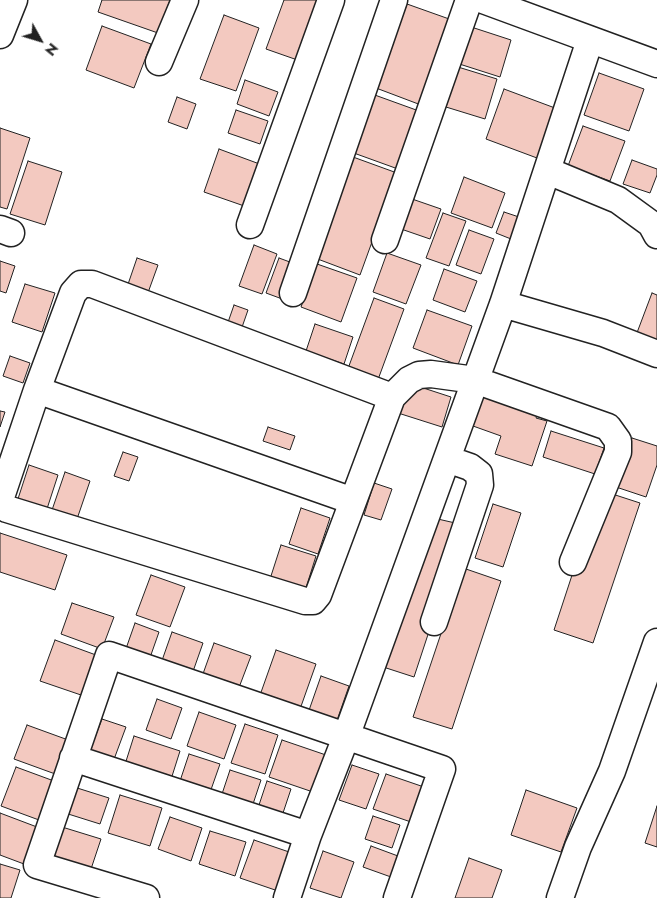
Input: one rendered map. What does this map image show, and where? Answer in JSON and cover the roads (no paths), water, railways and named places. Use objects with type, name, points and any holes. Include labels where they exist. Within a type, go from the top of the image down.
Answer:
[{"type":"street","points":[[0,35],[14,0]]},
{"type":"street","points":[[159,62],[185,0]]},
{"type":"street","points":[[250,225],[331,0]]},
{"type":"street","points":[[293,293],[394,0]]},
{"type":"street","points":[[385,240],[470,0]]},
{"type":"street","points":[[483,0],[657,64]]},
{"type":"street","points":[[287,898],[308,835],[346,737],[503,304],[590,40]]},
{"type":"street","points":[[548,171],[618,200],[651,224],[657,235]]},
{"type":"street","points":[[392,397],[92,284],[81,284],[73,293],[36,390],[0,500],[1,506],[313,602],[318,595],[392,397],[409,380],[418,375],[431,374],[475,380],[608,427],[618,441],[618,452],[574,562]]},
{"type":"street","points":[[503,304],[603,333],[657,354]]},
{"type":"street","points":[[36,390],[353,501]]},
{"type":"street","points":[[434,622],[480,485],[479,474],[470,467],[447,459]]},
{"type":"street","points":[[560,898],[578,847],[612,771],[657,642]]},
{"type":"street","points":[[146,898],[37,865],[109,655],[442,769],[397,898]]},
{"type":"street","points":[[73,758],[308,835]]}]
